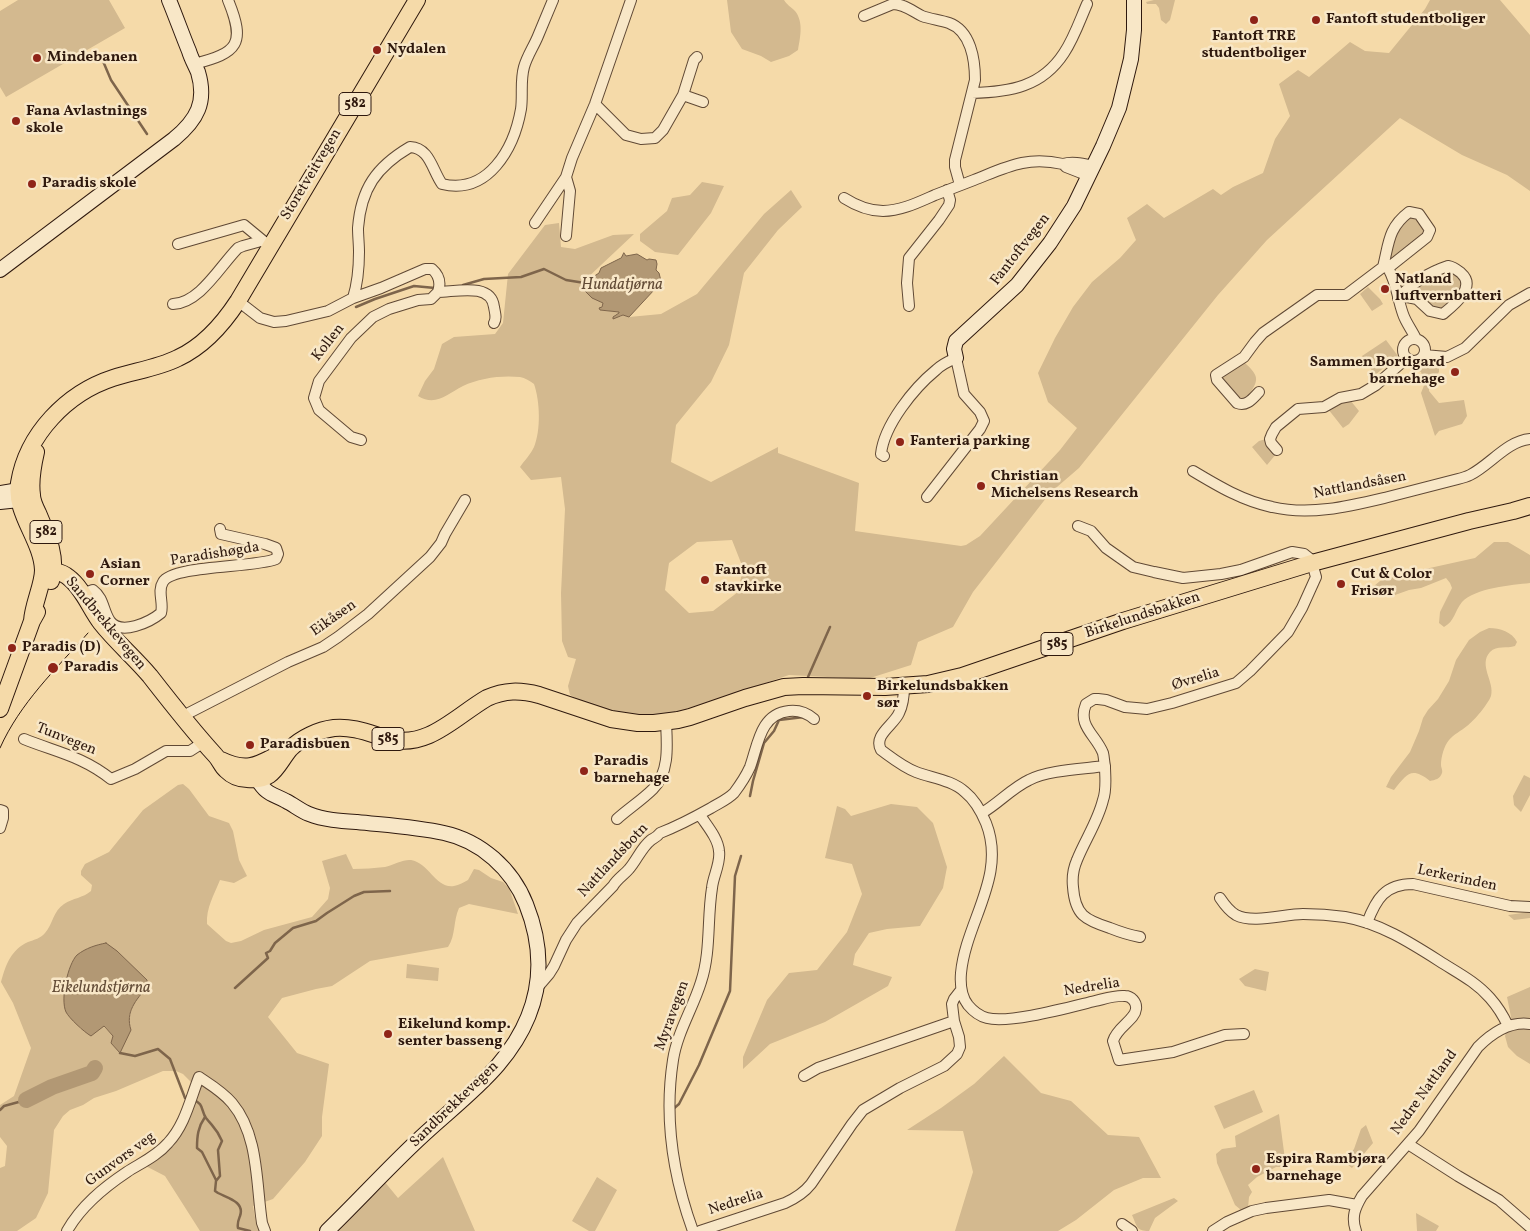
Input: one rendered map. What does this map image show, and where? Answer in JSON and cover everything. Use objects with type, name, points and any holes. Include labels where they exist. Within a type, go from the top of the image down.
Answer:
[{"type":"main road","name":"Storetveitvegen","points":[[22,493],[22,468],[28,452],[40,433],[62,408],[78,394],[114,377],[179,358],[198,346],[223,322],[238,301],[265,244],[417,0]]},
{"type":"main road","name":"582","points":[[22,493],[25,516],[39,554],[48,571]]},
{"type":"main road","name":"582","points":[[22,493],[50,545],[48,571]]},
{"type":"main road","name":"Birkelundsbakken","points":[[262,773],[279,767],[291,748],[310,735],[334,728],[348,728],[362,730],[399,741],[422,739],[441,729],[487,698],[511,691],[529,692],[611,719],[638,723],[666,722],[690,717],[762,692],[784,687],[928,684],[962,676],[1123,621],[1312,563],[1530,506]]},
{"type":"main road","name":"Sandbrekkevegen","points":[[48,571],[67,576],[72,581],[100,622],[135,659],[218,758],[224,769],[239,778],[262,773]]},
{"type":"main road","points":[[0,709],[32,621],[50,583],[48,571]]},
{"type":"street","points":[[0,270],[174,139],[187,128],[194,118],[200,105],[201,86],[170,0]]},
{"type":"street","points":[[194,64],[214,59],[227,53],[235,44],[236,27],[228,0]]},
{"type":"street","points":[[353,298],[358,280],[358,230],[362,204],[373,178],[383,167],[410,147],[418,148],[427,155],[442,184],[460,186],[482,179],[491,172],[502,157],[514,132],[522,106],[523,69],[553,0]]},
{"type":"street","points":[[535,223],[566,177],[631,0]]},
{"type":"street","name":"Fantoftvegen","points":[[927,497],[980,429],[984,421],[980,412],[964,394],[954,349],[956,340],[1007,296],[1050,243],[1070,214],[1119,108],[1132,51],[1134,0]]},
{"type":"street","points":[[864,16],[893,4],[912,5],[923,16],[951,23],[968,43],[975,71],[975,80],[955,160],[960,185]]},
{"type":"street","points":[[972,92],[999,92],[1030,84],[1042,76],[1064,54],[1087,4]]},
{"type":"street","points":[[594,104],[626,135],[642,139],[652,139],[663,130],[683,95],[694,60],[697,57]]},
{"type":"street","points":[[683,95],[703,102]]},
{"type":"street","points":[[844,198],[863,208],[883,211],[903,208],[1020,162],[1067,163],[1091,171]]},
{"type":"street","points":[[566,177],[570,191],[566,236]]},
{"type":"street","points":[[909,306],[909,258],[949,205],[950,200],[947,190]]},
{"type":"street","points":[[1259,392],[1250,401],[1241,405],[1237,403],[1217,380],[1216,375],[1244,358],[1263,333],[1317,295],[1346,295],[1386,268],[1427,237],[1430,230],[1419,214],[1409,212],[1398,221],[1390,236],[1386,268],[1394,280],[1406,322],[1416,339]]},
{"type":"street","points":[[178,244],[244,225],[265,244]]},
{"type":"street","points":[[173,304],[182,302],[201,290],[238,248],[265,244]]},
{"type":"street","points":[[1448,266],[1456,268],[1465,276],[1467,284],[1464,294],[1456,304],[1443,314],[1430,311],[1417,299],[1398,298],[1413,283],[1426,275],[1448,266]]},
{"type":"street","points":[[238,301],[260,318],[274,322],[286,321],[328,311],[353,298],[425,269],[432,269],[437,275],[438,292]]},
{"type":"street","name":"Kollen","points":[[361,440],[351,437],[320,410],[314,398],[319,381],[351,338],[372,317],[389,309],[430,298],[438,292],[462,290],[485,294],[490,297],[494,302],[496,319],[494,323]]},
{"type":"street","points":[[1424,355],[1424,345],[1416,339],[1409,340],[1404,345],[1403,352],[1407,358],[1416,360],[1424,355],[1447,357],[1465,348],[1509,305],[1530,292]]},
{"type":"street","points":[[884,456],[881,454],[882,445],[897,412],[937,368],[956,358]]},
{"type":"street","points":[[1277,450],[1270,439],[1272,434],[1276,427],[1298,409],[1324,407],[1340,398],[1361,394],[1376,385],[1407,358]]},
{"type":"street","name":"Nattlandsåsen","points":[[1192,471],[1231,493],[1272,507],[1299,512],[1326,510],[1353,506],[1470,476],[1512,445],[1530,439]]},
{"type":"street","points":[[0,493],[22,493]]},
{"type":"street","points":[[0,502],[22,493]]},
{"type":"street","name":"Eikåsen","points":[[182,717],[323,646],[368,614],[430,557],[441,543],[465,500]]},
{"type":"street","points":[[0,509],[25,516]]},
{"type":"street","points":[[1078,526],[1091,531],[1106,548],[1133,567],[1183,578],[1241,570],[1292,552],[1304,554],[1312,563]]},
{"type":"street","name":"Paradishøgda","points":[[82,594],[93,590],[98,593],[110,622],[118,627],[132,627],[144,623],[161,612],[161,586],[167,577],[183,572],[262,564],[276,559],[278,554],[276,548],[221,534],[220,529]]},
{"type":"street","name":"Øvrelia","points":[[1105,766],[1103,753],[1084,722],[1083,716],[1086,704],[1094,699],[1098,699],[1125,707],[1147,709],[1236,683],[1283,638],[1295,621],[1315,580],[1316,576],[1312,563]]},
{"type":"street","name":"Nedrelia","points":[[904,686],[900,713],[880,738],[879,746],[881,750],[906,768],[952,783],[958,787],[969,796],[982,813],[991,836],[993,857],[989,884],[965,951],[960,980],[965,1001],[971,1009],[987,1018],[999,1019],[1018,1017],[1107,998],[1129,997],[1136,1004],[1134,1015],[1116,1032],[1112,1042],[1119,1060],[1173,1052],[1225,1035],[1244,1034]]},
{"type":"street","name":"Nattlandsbotn","points":[[537,988],[554,966],[576,923],[630,868],[651,840],[660,833],[700,815],[726,800],[739,786],[749,769],[759,736],[768,721],[777,714],[792,711],[802,712],[814,719]]},
{"type":"street","points":[[617,818],[653,789],[664,771],[667,749],[666,722]]},
{"type":"street","name":"Tunvegen","points":[[24,739],[76,758],[99,769],[111,779],[135,769],[166,751],[190,751],[204,742]]},
{"type":"street","points":[[982,813],[1016,788],[1040,775],[1105,766],[1106,789],[1104,800],[1073,872],[1074,899],[1079,912],[1090,921],[1128,935],[1140,937]]},
{"type":"street","name":"Sandbrekkevegen","points":[[262,773],[268,793],[310,814],[331,819],[445,833],[467,841],[488,854],[498,861],[522,893],[529,911],[536,944],[538,965],[537,988],[528,1019],[497,1066],[397,1160],[327,1231]]},
{"type":"street","points":[[0,810],[4,813],[0,828]]},
{"type":"street","name":"Myravegen","points":[[693,1231],[682,1202],[677,1179],[668,1104],[675,1050],[696,998],[705,967],[712,888],[720,852],[714,836],[700,815]]},
{"type":"street","name":"Lerkerinden","points":[[1367,923],[1376,902],[1382,894],[1389,889],[1405,884],[1413,884],[1510,906],[1530,907]]},
{"type":"street","points":[[1220,898],[1236,915],[1246,918],[1302,914],[1326,915],[1367,923],[1392,934],[1419,948],[1479,987],[1490,997],[1502,1013],[1508,1026]]},
{"type":"street","name":"Nedrelia","points":[[700,1231],[796,1198],[812,1184],[863,1110],[952,1060],[960,1047],[952,1004],[954,998],[961,990]]},
{"type":"street","points":[[804,1076],[818,1068],[954,1021]]},
{"type":"street","name":"Nedre Nattland","points":[[1356,1205],[1408,1144],[1478,1047],[1490,1036],[1508,1026],[1517,1023],[1530,1024]]},
{"type":"street","name":"Gunvors veg","points":[[67,1231],[81,1210],[96,1196],[155,1155],[170,1142],[183,1120],[199,1077],[221,1092],[232,1104],[246,1126],[254,1160],[262,1223],[265,1231]]},
{"type":"street","points":[[1408,1144],[1499,1200],[1530,1227]]},
{"type":"street","points":[[1213,1231],[1227,1222],[1252,1211],[1329,1200],[1356,1205],[1353,1219],[1356,1231]]},
{"type":"street","points":[[1122,1224],[1132,1231]]},
{"type":"shaded area","name":"Mindebanen","points":[[18,0],[109,0],[125,28],[6,97],[0,87],[0,11]]},
{"type":"shaded area","points":[[727,0],[784,0],[795,11],[800,20],[801,30],[798,50],[789,56],[771,62],[742,49],[731,32]]},
{"type":"shaded area","points":[[1175,0],[1170,20],[1166,24],[1161,20],[1159,8],[1156,4],[1147,4],[1146,2]]},
{"type":"shaded area","points":[[1430,0],[1500,0],[1530,35],[1530,191],[1507,175],[1462,155],[1400,118],[1267,240],[1218,295],[1079,468],[1050,493],[973,592],[953,627],[918,642],[911,665],[867,679],[789,675],[670,715],[638,716],[606,710],[570,695],[568,686],[576,659],[568,657],[562,641],[561,593],[565,509],[561,477],[531,480],[520,467],[533,450],[538,432],[538,407],[534,384],[520,377],[498,377],[469,383],[436,400],[424,399],[418,396],[425,381],[434,369],[442,344],[454,337],[495,334],[503,323],[508,274],[545,225],[559,223],[561,247],[575,249],[613,235],[634,234],[583,282],[591,284],[603,303],[600,310],[619,312],[615,315],[620,317],[623,315],[629,317],[661,314],[697,294],[764,214],[791,190],[802,207],[778,230],[744,273],[729,345],[711,382],[676,425],[671,462],[711,482],[778,447],[778,453],[859,483],[855,531],[961,546],[966,545],[980,536],[1060,450],[1077,428],[1048,402],[1038,373],[1073,307],[1092,282],[1120,258],[1136,240],[1127,218],[1147,204],[1164,218],[1213,189],[1221,195],[1233,187],[1263,173],[1275,139],[1290,116],[1279,84],[1298,70],[1309,77],[1350,42],[1365,51],[1389,53],[1425,9]],"holes":[[[732,540],[743,568],[738,592],[713,611],[689,613],[665,590],[669,563],[697,542]]]},
{"type":"shaded area","points":[[702,182],[724,186],[711,213],[678,255],[655,252],[640,241],[640,234],[667,211],[672,198],[690,195]]},
{"type":"shaded area","points":[[1411,214],[1418,216],[1426,229],[1415,244],[1387,261],[1394,233]]},
{"type":"shaded area","points":[[1444,270],[1455,270],[1463,285],[1459,295],[1443,311],[1432,310],[1405,294]]},
{"type":"shaded area","points":[[1368,287],[1383,304],[1372,311],[1360,294]]},
{"type":"shaded area","points":[[1386,340],[1398,356],[1375,375],[1362,356]]},
{"type":"shaded area","points":[[1244,362],[1253,371],[1256,382],[1248,397],[1240,399],[1222,385],[1223,373]]},
{"type":"shaded area","points":[[1435,364],[1439,368],[1439,372],[1429,383],[1429,391],[1439,403],[1464,400],[1467,416],[1462,424],[1439,431],[1435,436],[1421,393],[1425,383],[1421,372],[1417,370],[1417,365]]},
{"type":"shaded area","points":[[1350,400],[1359,411],[1349,424],[1343,428],[1328,409],[1337,401]]},
{"type":"shaded area","points":[[1266,439],[1281,448],[1267,465],[1252,447],[1259,441]]},
{"type":"shaded area","points":[[1494,542],[1508,542],[1530,555],[1530,583],[1484,590],[1468,597],[1459,606],[1450,622],[1444,627],[1439,623],[1440,612],[1452,588],[1446,578],[1421,588],[1395,595],[1381,596],[1374,593],[1374,586],[1380,581],[1398,575],[1475,558]]},
{"type":"shaded area","points":[[1489,628],[1505,631],[1517,642],[1515,646],[1493,650],[1487,657],[1486,668],[1491,685],[1491,696],[1484,708],[1473,720],[1447,742],[1444,748],[1440,777],[1430,781],[1424,776],[1414,773],[1406,776],[1394,790],[1386,787],[1391,777],[1410,752],[1423,718],[1449,681],[1456,660],[1469,640]]},
{"type":"shaded area","points":[[1524,775],[1530,778],[1530,795],[1521,812],[1514,805],[1513,796]]},
{"type":"shaded area","points":[[183,784],[189,789],[209,816],[229,823],[233,831],[239,860],[247,876],[234,883],[220,880],[207,918],[207,924],[226,941],[231,943],[241,941],[264,930],[312,917],[328,899],[330,888],[322,861],[346,854],[353,869],[385,867],[411,860],[423,866],[442,884],[448,886],[463,883],[468,880],[474,869],[479,870],[491,878],[503,882],[509,888],[518,914],[469,904],[459,908],[451,942],[448,947],[370,961],[332,986],[282,998],[268,1017],[297,1053],[329,1064],[322,1117],[322,1136],[305,1162],[273,1199],[253,1206],[256,1223],[261,1231],[200,1231],[165,1176],[138,1162],[163,1147],[184,1124],[193,1084],[183,1074],[176,1071],[163,1071],[94,1098],[70,1110],[63,1116],[54,1130],[48,1193],[36,1218],[17,1231],[0,1231],[0,1168],[5,1166],[7,1146],[0,1137],[0,1105],[14,1096],[31,1048],[13,1003],[1,982],[5,969],[17,949],[45,933],[60,907],[91,891],[92,885],[81,875],[85,864],[109,852],[143,810],[178,785]],"holes":[[[117,951],[131,965],[133,1004],[120,1052],[111,1043],[113,1036],[103,1026],[81,1029],[75,1022]]]},
{"type":"shaded area","points":[[891,804],[917,807],[933,823],[947,867],[943,888],[920,926],[887,929],[869,933],[855,954],[853,965],[892,977],[888,986],[825,1022],[770,1044],[743,1069],[743,1057],[767,1000],[789,973],[817,970],[847,932],[862,894],[852,864],[825,858],[837,806],[845,809],[851,816]]},
{"type":"shaded area","points":[[1530,912],[1530,918],[1514,920],[1508,915]]},
{"type":"shaded area","points":[[407,964],[439,968],[438,981],[406,978]]},
{"type":"shaded area","points":[[1255,969],[1269,972],[1266,991],[1245,986],[1239,979]]},
{"type":"shaded area","points":[[1530,987],[1530,1064],[1517,1056],[1508,1047],[1505,1036],[1511,1017],[1507,997]]},
{"type":"shaded area","points":[[1004,1056],[1041,1093],[1071,1101],[1108,1135],[1139,1137],[1161,1178],[1143,1178],[1114,1190],[1076,1220],[1058,1231],[955,1231],[973,1172],[963,1131],[907,1130],[974,1084]]},
{"type":"shaded area","points":[[1254,1090],[1263,1112],[1224,1129],[1214,1106]]},
{"type":"shaded area","points":[[1279,1114],[1286,1167],[1276,1167],[1257,1177],[1248,1185],[1252,1192],[1249,1197],[1248,1208],[1241,1210],[1235,1205],[1217,1163],[1216,1154],[1222,1149],[1236,1147],[1235,1136]]},
{"type":"shaded area","points":[[1366,1125],[1373,1143],[1352,1168],[1344,1162],[1354,1149],[1361,1129]]},
{"type":"shaded area","points":[[443,1157],[475,1231],[334,1231],[384,1181],[398,1198]]},
{"type":"shaded area","points":[[597,1177],[617,1190],[595,1231],[589,1231],[572,1221]]},
{"type":"shaded area","points":[[1174,1198],[1178,1201],[1155,1218],[1149,1231],[1139,1229],[1132,1215]]},
{"type":"shaded area","points":[[1416,1213],[1439,1226],[1436,1231],[1417,1231]]},
{"type":"water","name":"Hundatjørna","points":[[624,253],[626,256],[637,254],[647,260],[656,260],[656,270],[661,281],[629,317],[623,315],[613,319],[619,312],[600,310],[599,308],[602,307],[603,303],[592,298],[584,290],[591,284],[593,277],[599,273],[601,268],[621,258]]},
{"type":"water","name":"Eikelundstjørna","points":[[106,943],[147,980],[147,987],[131,1012],[129,1018],[131,1030],[120,1053],[111,1043],[113,1036],[104,1026],[91,1036],[70,1018],[64,1006],[66,982],[77,955],[84,950]]},
{"type":"waterway","points":[[100,54],[111,80],[147,134]]},
{"type":"waterway","points":[[463,285],[484,279],[521,277],[544,269],[566,280],[591,284]]},
{"type":"waterway","points":[[356,307],[414,286],[435,288]]},
{"type":"waterway","points":[[808,677],[830,627]]},
{"type":"waterway","points":[[750,796],[764,743],[774,731],[779,720],[804,717]]},
{"type":"waterway","points":[[672,1110],[679,1104],[699,1065],[730,991],[735,876],[741,856]]},
{"type":"waterway","points":[[235,988],[268,958],[266,953],[293,928],[316,921],[354,896],[364,892],[390,891]]},
{"type":"waterway","points":[[120,1053],[135,1056],[158,1049],[170,1059],[185,1098],[188,1099]]},
{"type":"waterway","points":[[26,1100],[52,1087],[92,1073],[95,1068]]},
{"type":"waterway","points":[[0,1110],[4,1106],[26,1100]]},
{"type":"waterway","points":[[193,1100],[201,1105],[204,1115],[217,1131],[222,1141],[218,1150],[220,1176],[216,1181],[215,1191],[238,1204],[241,1211],[238,1228],[250,1231]]},
{"type":"waterway","points":[[205,1117],[198,1132],[197,1148],[202,1152],[216,1180]]},
{"type":"tram line","points":[[0,748],[28,701],[88,633]]},
{"type":"place","name":"Fantoft TRE studentboliger","points":[[1254,20]]},
{"type":"place","name":"Fantoft studentboliger","points":[[1316,20]]},
{"type":"place","name":"Nydalen","points":[[377,50]]},
{"type":"place","name":"Mindebanen","points":[[37,58]]},
{"type":"place","name":"Fana Avlastnings skole","points":[[16,121]]},
{"type":"place","name":"Paradis skole","points":[[32,184]]},
{"type":"place","name":"Natland luftvernbatteri","points":[[1385,289]]},
{"type":"place","name":"Sammen Bortigard barnehage","points":[[1455,372]]},
{"type":"place","name":"Fanteria parking","points":[[900,442]]},
{"type":"place","name":"Christian Michelsens Research","points":[[981,486]]},
{"type":"place","name":"Asian Corner","points":[[90,574]]},
{"type":"place","name":"Fantoft stavkirke","points":[[705,580]]},
{"type":"place","name":"Cut & Color Frisør","points":[[1341,584]]},
{"type":"place","name":"Paradis (D)","points":[[12,648]]},
{"type":"place","name":"Paradis","points":[[53,668]]},
{"type":"place","name":"Birkelundsbakken sør","points":[[867,696]]},
{"type":"place","name":"Paradisbuen","points":[[250,745]]},
{"type":"place","name":"Paradis barnehage","points":[[584,771]]},
{"type":"place","name":"Eikelund komp. senter basseng","points":[[388,1034]]},
{"type":"place","name":"Espira Rambjøra barnehage","points":[[1256,1169]]}]
